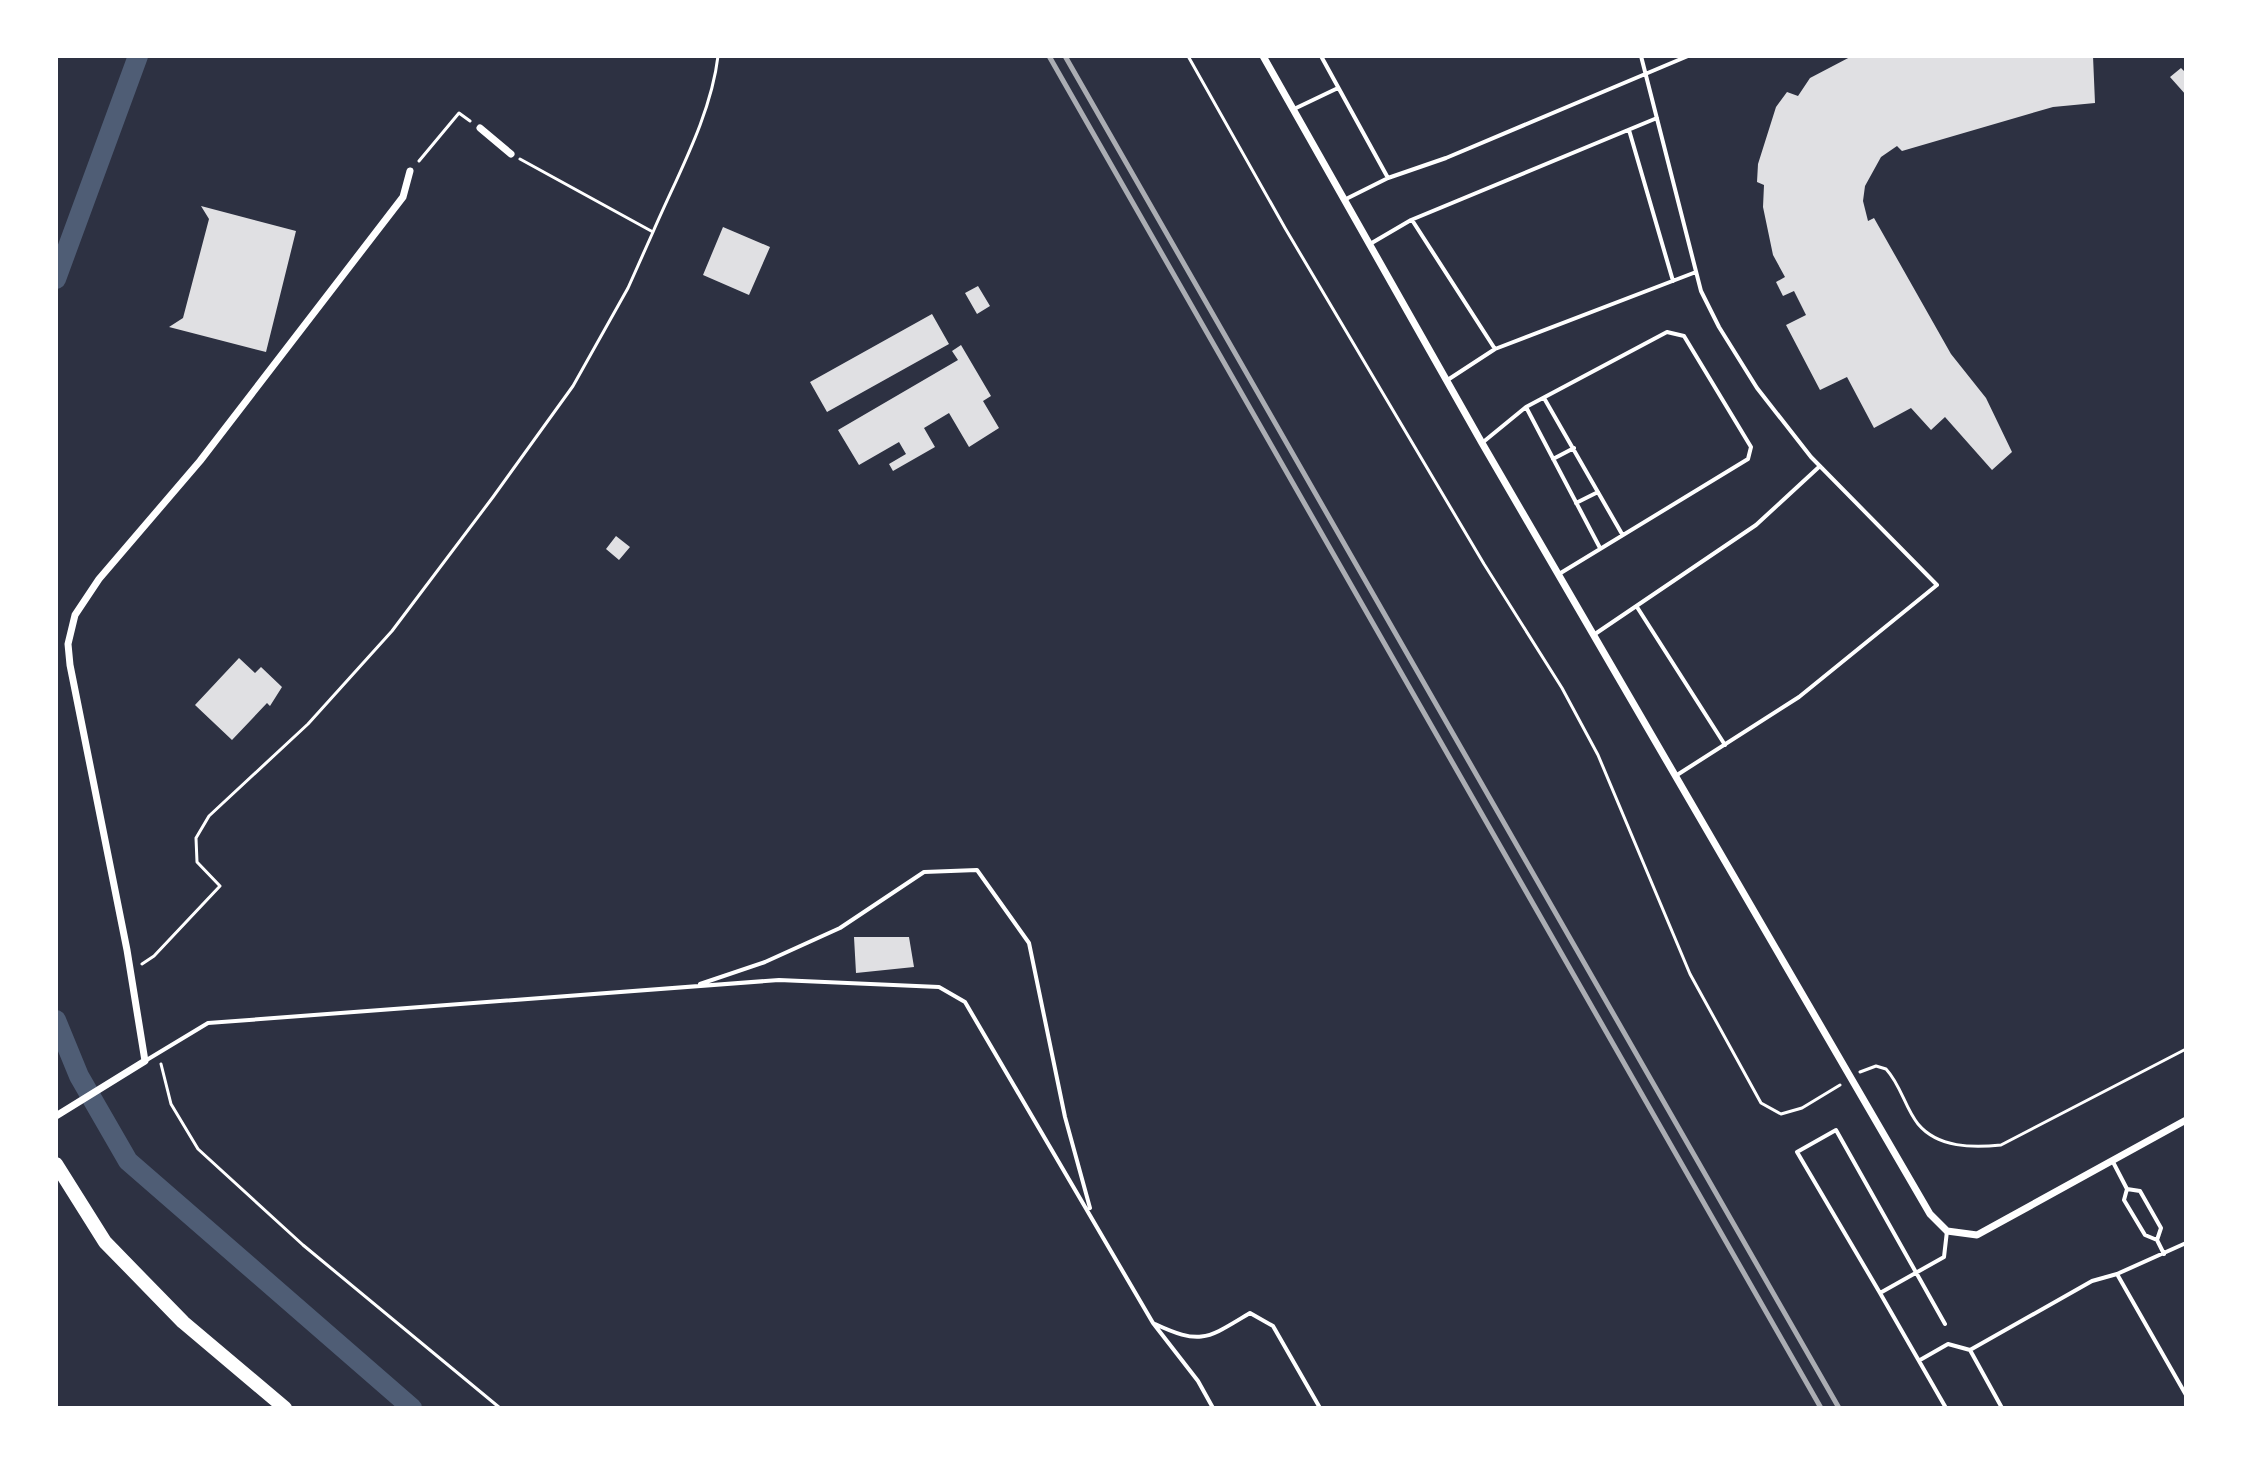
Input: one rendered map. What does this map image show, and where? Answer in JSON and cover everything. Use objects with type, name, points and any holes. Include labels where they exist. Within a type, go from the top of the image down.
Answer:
[{"type":"highway","points":[[56,1164],[105,1242],[183,1322],[285,1408]]},
{"type":"street","points":[[1263,56],[1446,381],[1930,1214],[1947,1231],[1977,1235],[2186,1120]]},
{"type":"street","points":[[480,128],[511,154]]},
{"type":"street","points":[[56,1116],[145,1061],[131,972],[70,665],[68,644],[75,615],[99,579],[200,461],[403,197],[410,171]]},
{"type":"lane","points":[[1321,56],[1388,178]]},
{"type":"lane","points":[[1641,56],[1701,291],[1719,327],[1757,388],[1820,466],[1937,585],[1799,697],[1677,775]]},
{"type":"lane","points":[[1344,200],[1388,178],[1446,158],[1688,56]]},
{"type":"lane","points":[[1293,110],[1338,88]]},
{"type":"lane","points":[[1370,244],[1411,220],[1657,118]]},
{"type":"lane","points":[[1629,130],[1673,281]]},
{"type":"lane","points":[[1411,220],[1495,349]]},
{"type":"lane","points":[[1446,381],[1495,349],[1696,272]]},
{"type":"lane","points":[[1482,443],[1526,407],[1667,332],[1684,336],[1751,447],[1748,459],[1559,574]]},
{"type":"lane","points":[[1544,398],[1622,534]]},
{"type":"lane","points":[[1526,407],[1600,548]]},
{"type":"lane","points":[[1553,459],[1574,448]]},
{"type":"lane","points":[[1594,634],[1756,525],[1820,466]]},
{"type":"lane","points":[[1576,503],[1598,492]]},
{"type":"lane","points":[[1637,607],[1725,745]]},
{"type":"lane","points":[[691,987],[765,962],[840,928],[924,872],[977,870],[1029,943],[1065,1117],[1091,1215]]},
{"type":"lane","points":[[145,1061],[208,1023],[779,980],[939,987],[965,1002],[1153,1323],[1198,1381],[1213,1408]]},
{"type":"lane","points":[[1945,1324],[1836,1130],[1797,1152],[1946,1408]]},
{"type":"lane","points":[[2113,1162],[2127,1189],[2124,1200],[2145,1235],[2157,1240],[2164,1254]]},
{"type":"lane","points":[[2127,1189],[2140,1191],[2161,1228],[2157,1240]]},
{"type":"lane","points":[[1880,1293],[1944,1257],[1947,1231]]},
{"type":"lane","points":[[1920,1360],[1948,1344],[1970,1350],[2092,1281],[2117,1274],[2186,1243]]},
{"type":"lane","points":[[2117,1274],[2186,1395]]},
{"type":"lane","points":[[1153,1323],[1181,1337],[1211,1337],[1250,1313],[1273,1326],[1320,1408]]},
{"type":"lane","points":[[1970,1350],[2002,1408]]},
{"type":"path","points":[[131,972],[154,956],[220,886],[197,862],[196,838],[209,816],[308,724],[392,631],[573,386],[628,288],[653,232],[696,130],[716,73],[718,56]]},
{"type":"path","points":[[1188,56],[1285,228],[1484,564],[1562,688],[1598,755],[1690,974],[1761,1103],[1781,1114],[1802,1108],[1868,1068],[1886,1069],[1918,1124],[1940,1142],[1979,1147],[2001,1145],[2186,1049]]},
{"type":"path","points":[[410,171],[459,113],[480,128]]},
{"type":"path","points":[[511,154],[653,232]]},
{"type":"path","points":[[158,1053],[171,1104],[198,1149],[303,1245],[500,1408]]},
{"type":"building","points":[[1852,56],[2093,56],[2095,103],[2053,107],[1902,151],[1897,146],[1881,157],[1865,186],[1863,201],[1868,221],[1874,218],[1951,354],[1986,398],[2012,452],[1992,470],[1945,417],[1931,430],[1911,408],[1874,428],[1847,377],[1820,390],[1786,325],[1806,315],[1794,291],[1783,296],[1776,282],[1785,277],[1773,255],[1763,207],[1764,185],[1757,182],[1758,164],[1776,107],[1787,92],[1798,96],[1810,78]]},
{"type":"building","points":[[2181,68],[2186,73],[2186,95],[2170,77]]},
{"type":"building","points":[[201,206],[296,231],[266,352],[169,327],[183,318],[209,219]]},
{"type":"building","points":[[723,227],[770,247],[749,295],[703,275]]},
{"type":"building","points":[[978,286],[990,306],[977,314],[965,293]]},
{"type":"building","points":[[932,314],[949,344],[827,412],[810,382]]},
{"type":"building","points":[[961,345],[991,396],[983,401],[999,428],[969,447],[949,413],[924,428],[935,447],[893,471],[889,464],[906,454],[899,442],[859,465],[838,430],[958,360],[952,351]]},
{"type":"building","points":[[616,536],[630,547],[619,560],[606,549]]},
{"type":"building","points":[[239,658],[255,673],[261,667],[282,687],[270,706],[267,703],[232,740],[195,705]]},
{"type":"building","points":[[854,937],[909,937],[914,967],[856,973]]},
{"type":"waterway","points":[[56,279],[138,56]]},
{"type":"waterway","points":[[56,1020],[79,1076],[128,1161],[412,1408]]},
{"type":"railway","points":[[1049,56],[1821,1408]]},
{"type":"railway","points":[[1065,56],[1839,1408]]}]
